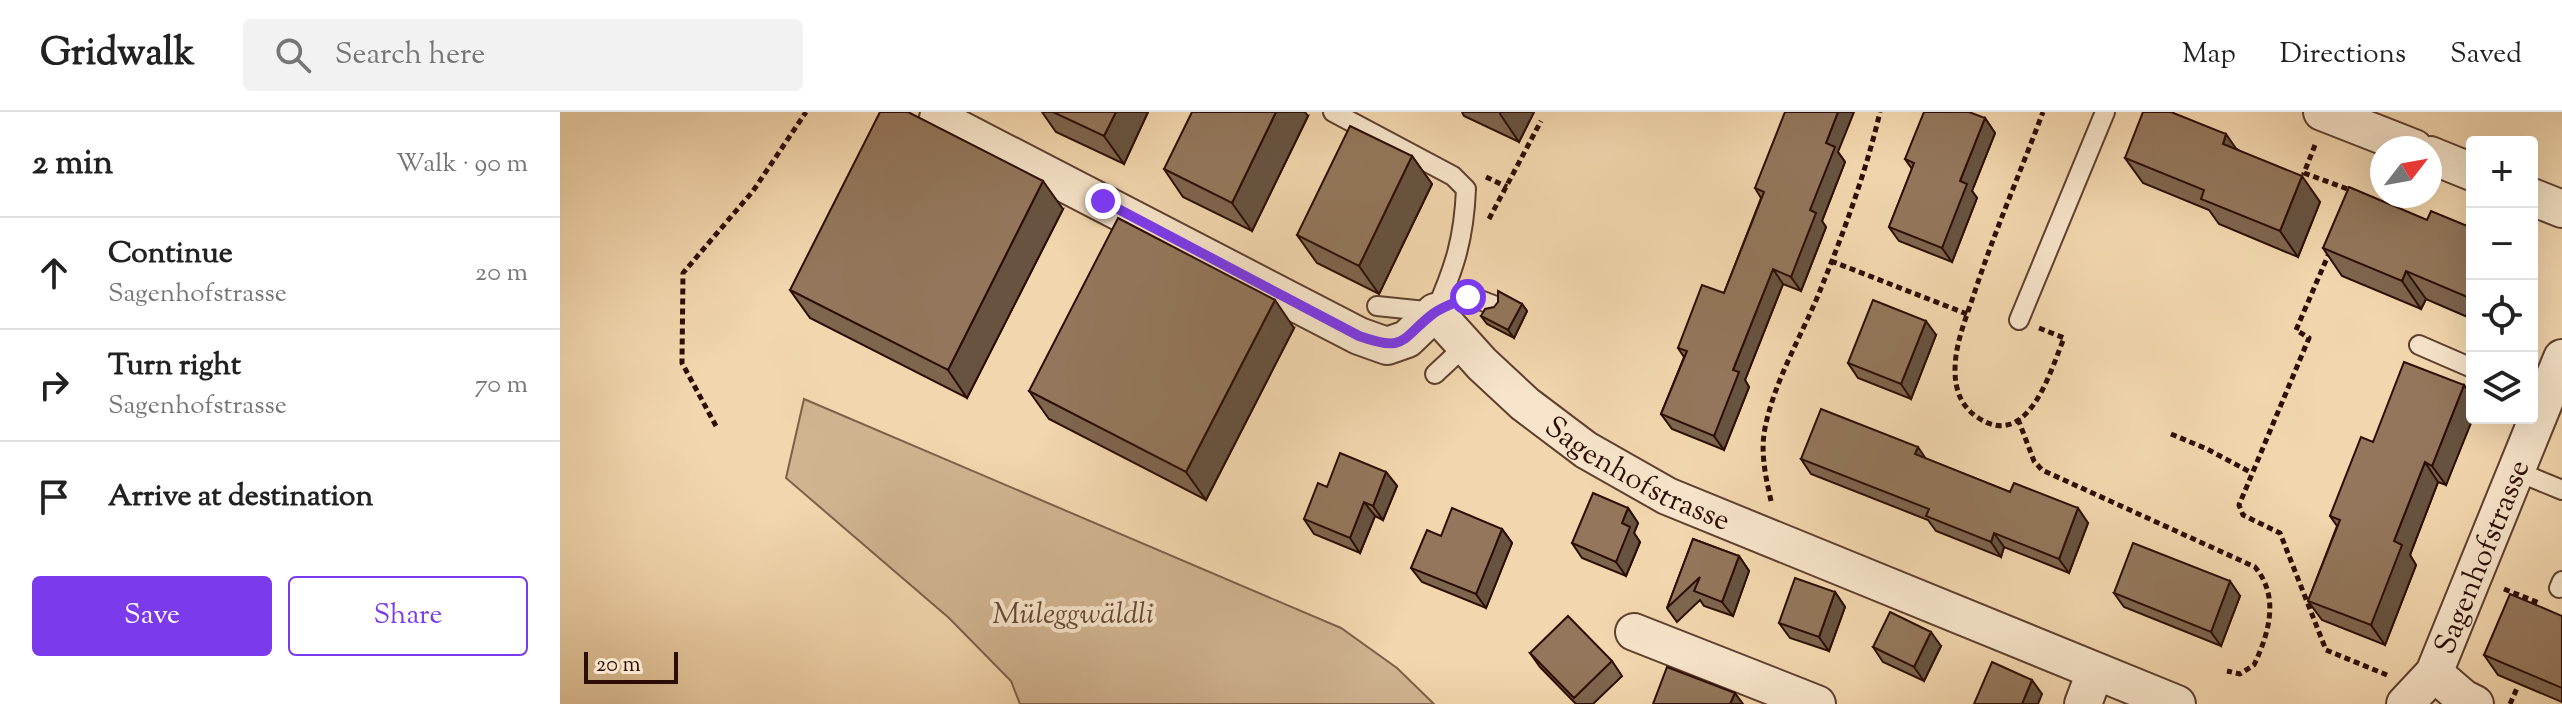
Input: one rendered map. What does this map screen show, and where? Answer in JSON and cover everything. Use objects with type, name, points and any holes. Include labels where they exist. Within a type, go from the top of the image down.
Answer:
[{"type":"street","points":[[2324,113],[2382,122],[2399,136]]},
{"type":"street","points":[[938,118],[1359,336],[1387,346],[1407,339],[1435,312]]},
{"type":"street","points":[[2442,160],[2466,170]]},
{"type":"street","points":[[2538,199],[2562,209]]},
{"type":"street","name":"Sagenhofstrasse","points":[[1435,312],[1525,404],[1586,450],[1667,496],[2089,688],[2177,704]]},
{"type":"street","name":"Sagenhofstrasse","points":[[2420,688],[2516,471],[2539,396],[2562,358]]},
{"type":"street","points":[[1634,632],[1817,704]]},
{"type":"street","points":[[2420,688],[2463,698],[2475,704]]},
{"type":"lane","points":[[1333,112],[1453,176],[1466,189],[1457,262],[1435,312]]},
{"type":"lane","points":[[2019,320],[2105,112]]},
{"type":"lane","points":[[1377,306],[1435,312],[1468,297],[1493,305]]},
{"type":"lane","points":[[2419,345],[2466,365]]},
{"type":"lane","points":[[1435,374],[1465,346]]},
{"type":"lane","points":[[2516,471],[2562,490]]},
{"type":"path","points":[[716,426],[682,363],[683,273],[753,191],[806,112]]},
{"type":"path","points":[[1771,503],[1764,466],[1764,431],[1773,398],[1858,193],[1880,112]]},
{"type":"path","points":[[2324,113],[2304,173],[2355,192]]},
{"type":"path","points":[[1463,231],[1487,223],[1541,121]]},
{"type":"path","points":[[1495,181],[1507,187]]},
{"type":"path","points":[[2331,247],[2296,330],[2309,338],[2239,505],[2243,515],[2280,533],[2326,650],[2420,688]]},
{"type":"path","points":[[1831,261],[1967,314]]},
{"type":"path","points":[[2018,419],[2034,461],[2042,470],[2255,567],[2263,576],[2270,596],[2271,614],[2254,665],[2240,674],[2227,671]]},
{"type":"path","points":[[2171,434],[2252,473]]},
{"type":"path","points":[[2510,704],[2518,686]]},
{"type":"green space","name":"Müleggwäldli","points":[[804,399],[1341,628],[1397,668],[1434,704],[1020,704],[1011,681],[949,618],[786,478]]},
{"type":"building","points":[[880,112],[908,112],[1043,181],[948,370],[790,290]]},
{"type":"building","points":[[1053,112],[1116,112],[1104,136]]},
{"type":"building","points":[[1192,112],[1276,112],[1232,203],[1164,169]]},
{"type":"building","points":[[1785,112],[1838,112],[1826,143],[1835,147],[1810,210],[1816,213],[1791,277],[1773,269],[1733,370],[1739,372],[1714,436],[1661,414],[1687,351],[1678,348],[1702,285],[1724,293],[1764,192],[1755,188]]},
{"type":"building","points":[[1924,112],[1969,112],[1985,118],[1960,181],[1967,184],[1942,248],[1889,227],[1914,163],[1905,159]]},
{"type":"building","points":[[2143,112],[2171,112],[2226,134],[2223,144],[2302,176],[2280,231],[2201,199],[2204,190],[2125,158]]},
{"type":"building","points":[[1350,126],[1412,156],[1359,266],[1297,235]]},
{"type":"building","points":[[2349,187],[2370,196],[2370,208],[2399,208],[2427,220],[2431,211],[2466,226],[2466,296],[2406,271],[2402,281],[2323,248]]},
{"type":"building","points":[[1118,218],[1275,300],[1186,472],[1029,391]]},
{"type":"building","points":[[1498,291],[1522,304],[1508,330],[1481,316],[1485,309],[1494,307],[1498,302]]},
{"type":"building","points":[[1873,300],[1926,321],[1901,384],[1848,363]]},
{"type":"building","points":[[2404,362],[2464,385],[2432,466],[2425,462],[2394,541],[2402,545],[2371,625],[2308,601],[2340,520],[2330,516],[2361,437],[2373,442]]},
{"type":"building","points":[[1821,409],[1918,447],[1915,454],[2010,492],[2014,483],[2078,508],[2059,559],[1994,533],[1991,542],[1926,516],[1929,509],[1801,459]]},
{"type":"building","points":[[1340,453],[1386,472],[1373,506],[1364,502],[1350,538],[1304,519],[1318,483],[1327,487]]},
{"type":"building","points":[[1593,493],[1628,508],[1622,523],[1630,527],[1616,562],[1572,543]]},
{"type":"building","points":[[1452,508],[1502,529],[1476,594],[1411,568],[1427,530],[1441,536]]},
{"type":"building","points":[[1693,539],[1739,556],[1722,602],[1694,591],[1700,577],[1667,608]]},
{"type":"building","points":[[2133,543],[2230,581],[2211,632],[2114,593]]},
{"type":"building","points":[[1795,578],[1835,592],[1819,637],[1779,623]]},
{"type":"building","points":[[2510,594],[2562,616],[2562,688],[2484,655]]},
{"type":"building","points":[[1890,612],[1931,632],[1914,667],[1873,647]]},
{"type":"building","points":[[1568,616],[1612,661],[1574,698],[1530,653]]},
{"type":"building","points":[[1992,662],[2032,680],[2022,704],[1974,704]]},
{"type":"building","points":[[1667,667],[1735,693],[1730,704],[1653,704]]},
{"type":"route","points":[[1103,201],[1359,336],[1387,346],[1407,339],[1435,312],[1468,297]]}]
